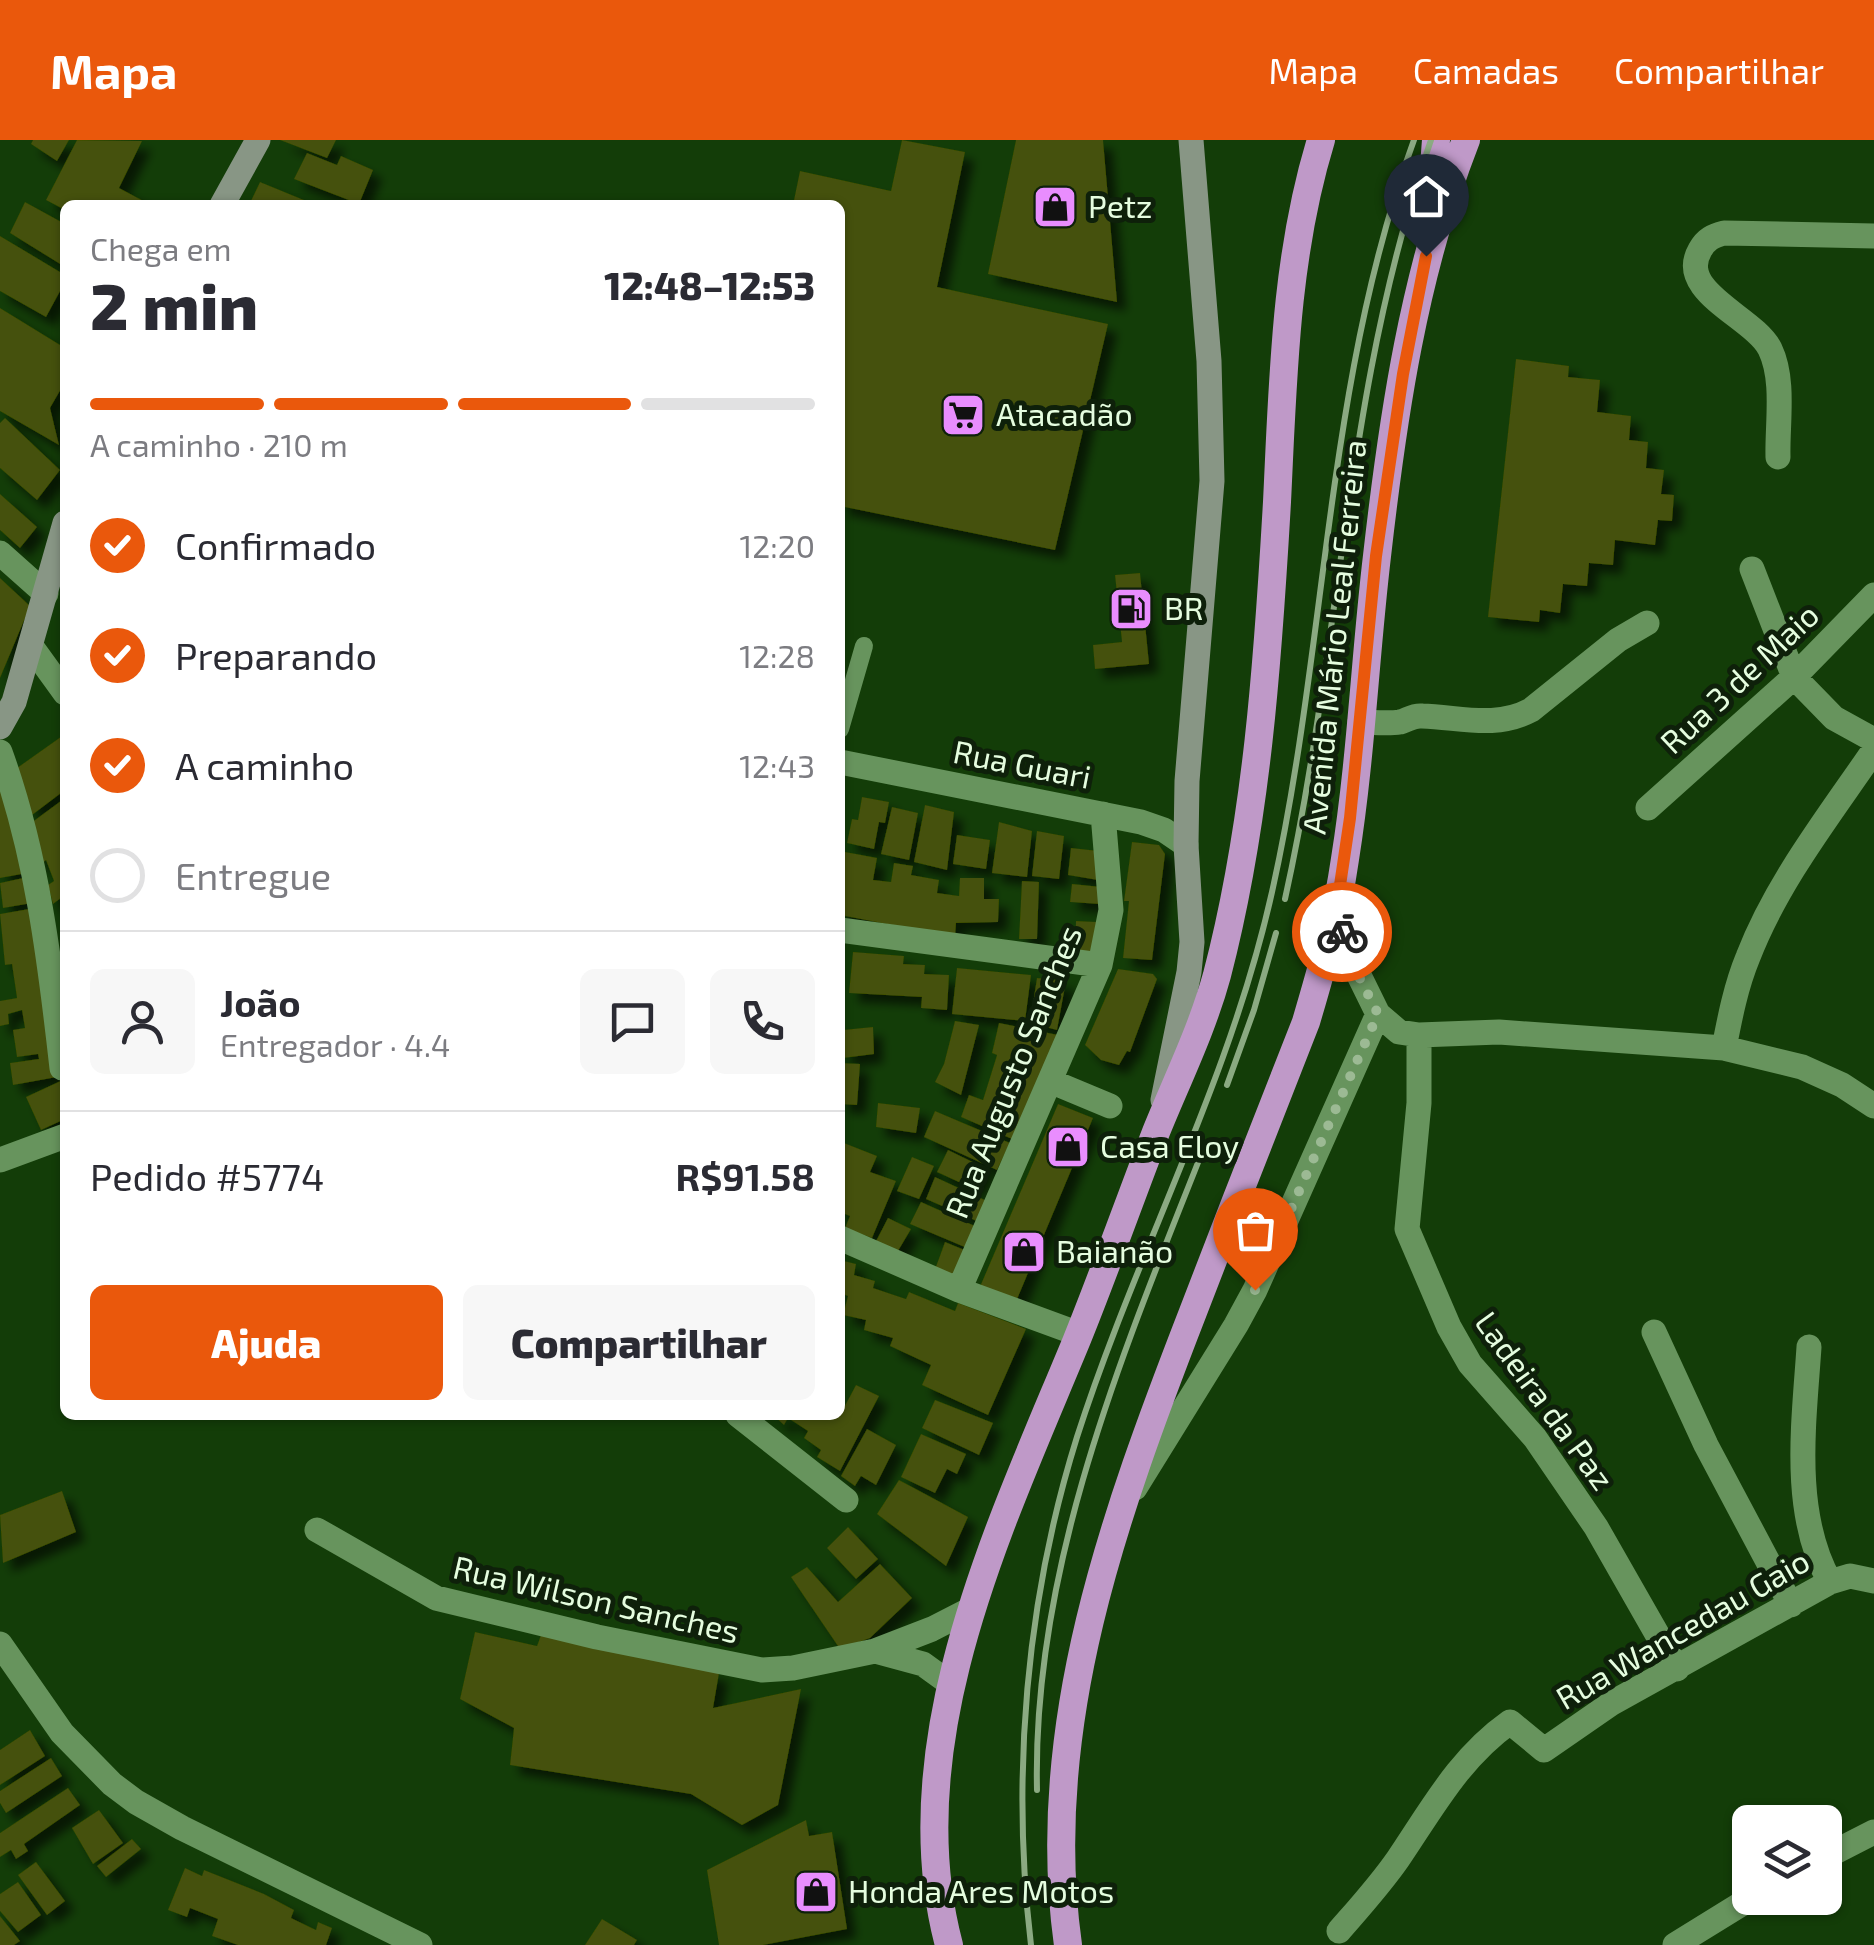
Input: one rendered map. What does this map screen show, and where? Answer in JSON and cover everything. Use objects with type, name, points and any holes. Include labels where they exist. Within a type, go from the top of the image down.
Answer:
[{"type":"highway","name":"Avenida Mário Leal Ferreira","points":[[948,1945],[935,1843],[941,1752],[971,1609],[1158,1126],[1199,1031],[1232,909],[1248,816],[1266,658],[1287,321],[1296,245],[1321,140]]},
{"type":"highway","points":[[1426,256],[1436,140]]},
{"type":"highway","name":"Avenida Mário Leal Ferreira","points":[[1068,1945],[1061,1832],[1069,1730],[1083,1650],[1119,1514],[1147,1430],[1306,1022],[1336,912],[1347,846],[1388,468],[1426,256],[1466,140]]},
{"type":"main road","name":"Avenida Mário Leal Ferreira","points":[[1158,1126],[1192,942],[1186,846],[1189,732],[1212,481],[1213,420],[1192,140]]},
{"type":"main road","points":[[224,200],[252,142]]},
{"type":"main road","points":[[0,727],[14,702],[60,542]]},
{"type":"street","points":[[1778,457],[1777,379],[1769,347],[1705,290],[1696,268],[1697,254],[1712,236],[1724,233],[1874,236]]},
{"type":"street","points":[[0,552],[46,594]]},
{"type":"street","points":[[1752,568],[1794,677],[1834,718],[1874,740]]},
{"type":"street","name":"Rua 3 de Maio","points":[[1648,808],[1794,677],[1874,595]]},
{"type":"street","points":[[1360,722],[1402,722],[1416,715],[1500,722],[1516,718],[1618,640],[1648,623]]},
{"type":"street","points":[[31,646],[60,686]]},
{"type":"street","points":[[845,712],[864,646]]},
{"type":"street","points":[[1724,1048],[1736,993],[1766,918],[1874,750]]},
{"type":"street","points":[[0,752],[39,892],[60,1053]]},
{"type":"street","name":"Rua Guari","points":[[845,763],[1103,814],[1164,830],[1186,846]]},
{"type":"street","name":"Rua Augusto Sanches","points":[[960,1290],[1100,965],[1111,910],[1103,814]]},
{"type":"street","points":[[1336,912],[1350,959],[1378,1014],[1400,1032],[1419,1036],[1499,1032],[1724,1048],[1802,1067],[1842,1085],[1874,1106]]},
{"type":"street","points":[[845,931],[1100,965]]},
{"type":"street","points":[[1119,1514],[1236,1326],[1378,1014]]},
{"type":"street","name":"Ladeira da Paz","points":[[1419,1036],[1408,1229],[1448,1328],[1470,1364],[1536,1438],[1612,1554],[1677,1669]]},
{"type":"street","points":[[1050,1081],[1110,1106]]},
{"type":"street","points":[[0,1160],[60,1138]]},
{"type":"street","points":[[845,1240],[960,1290],[1079,1334]]},
{"type":"street","points":[[1654,1332],[1706,1445],[1791,1605]]},
{"type":"street","points":[[1810,1346],[1804,1422],[1808,1526],[1817,1559],[1830,1582]]},
{"type":"street","points":[[744,1420],[846,1500]]},
{"type":"street","name":"Rua Wilson Sanches","points":[[318,1530],[436,1598],[597,1637],[762,1670],[792,1668],[876,1650],[971,1609]]},
{"type":"street","name":"Rua Wancedau Gaio","points":[[1338,1931],[1388,1872],[1481,1743],[1510,1722],[1544,1750],[1612,1703],[1830,1582],[1850,1576],[1874,1580]]},
{"type":"street","points":[[0,1644],[62,1733],[112,1784],[136,1802],[420,1945]]},
{"type":"street","name":"Rua Wilson Sanches","points":[[876,1650],[923,1664],[952,1685]]},
{"type":"street","points":[[1842,1848],[1874,1832]]},
{"type":"street","points":[[1675,1945],[1732,1909]]},
{"type":"building","points":[[33,140],[69,140],[57,161],[31,144]]},
{"type":"building","points":[[77,140],[142,141],[119,188],[142,200],[60,200],[60,207],[46,200]]},
{"type":"building","points":[[280,140],[336,140],[327,158]]},
{"type":"building","name":"Atacadão","points":[[902,140],[965,152],[937,287],[1108,324],[1055,550],[845,507],[845,200],[794,200],[800,171],[891,191]]},
{"type":"building","name":"Petz","points":[[1016,140],[1103,140],[1117,302],[988,274]]},
{"type":"building","points":[[307,153],[337,165],[341,156],[373,170],[361,200],[349,200],[294,179]]},
{"type":"building","points":[[260,182],[304,200],[251,200]]},
{"type":"building","points":[[25,202],[60,221],[60,264],[10,233]]},
{"type":"building","points":[[0,236],[60,272],[60,291],[46,317],[0,291]]},
{"type":"building","points":[[0,308],[60,345],[60,391],[50,408],[59,445],[0,411]]},
{"type":"building","points":[[1516,359],[1569,366],[1568,377],[1600,380],[1597,412],[1631,416],[1629,440],[1648,442],[1646,468],[1664,470],[1661,494],[1674,495],[1672,521],[1658,520],[1655,545],[1615,540],[1613,565],[1589,563],[1587,586],[1563,584],[1560,613],[1540,610],[1539,622],[1488,617]]},
{"type":"building","points":[[5,418],[60,470],[37,500],[0,468],[0,423]]},
{"type":"building","points":[[0,494],[37,527],[20,548],[0,530]]},
{"type":"building","name":"BR","points":[[1140,573],[1149,664],[1095,669],[1093,645],[1122,642],[1115,575]]},
{"type":"building","points":[[0,578],[30,606],[0,678]]},
{"type":"building","points":[[60,738],[60,794],[32,815],[17,768]]},
{"type":"building","points":[[0,776],[27,873],[0,878]]},
{"type":"building","points":[[862,797],[889,802],[885,823],[879,822],[874,849],[847,843],[852,819],[858,820]]},
{"type":"building","points":[[60,802],[60,899],[53,904],[48,885],[54,881],[46,860],[40,865],[31,823]]},
{"type":"building","points":[[925,805],[954,812],[947,870],[914,862]]},
{"type":"building","points":[[892,807],[918,813],[909,860],[881,854]]},
{"type":"building","points":[[999,822],[1032,831],[1027,877],[992,873]]},
{"type":"building","points":[[1037,831],[1064,836],[1059,879],[1032,876]]},
{"type":"building","points":[[957,835],[990,840],[986,869],[953,864]]},
{"type":"building","points":[[1132,842],[1159,845],[1165,854],[1152,960],[1123,958],[1129,901],[1124,901]]},
{"type":"building","points":[[1071,848],[1099,851],[1098,880],[1068,875]]},
{"type":"building","points":[[845,852],[877,858],[873,880],[891,882],[894,863],[913,866],[911,875],[939,880],[937,893],[959,896],[960,878],[984,878],[984,899],[999,899],[998,922],[956,923],[955,937],[845,916]]},
{"type":"building","points":[[28,877],[32,903],[3,908],[0,883]]},
{"type":"building","points":[[1022,881],[1039,882],[1037,939],[1019,939]]},
{"type":"building","points":[[1072,884],[1101,887],[1100,904],[1070,902]]},
{"type":"building","points":[[35,908],[57,1077],[13,1085],[10,1063],[39,1059],[38,1054],[17,1057],[13,1030],[25,1028],[22,1010],[8,1014],[9,1024],[0,1026],[0,1001],[17,998],[12,964],[5,965],[0,914]]},
{"type":"building","points":[[1076,921],[1097,922],[1094,952],[1075,950]]},
{"type":"building","points":[[853,952],[904,956],[903,964],[925,965],[924,974],[949,975],[947,1010],[921,1008],[922,997],[849,993]]},
{"type":"building","points":[[957,968],[1031,975],[1025,1021],[952,1014]]},
{"type":"building","points":[[1118,969],[1153,974],[1157,979],[1130,1052],[1119,1065],[1101,1060],[1085,1045]]},
{"type":"building","points":[[1037,978],[1066,981],[1057,1030],[1030,1023]]},
{"type":"building","points":[[955,1021],[979,1025],[961,1095],[935,1082]]},
{"type":"building","points":[[999,1023],[1058,1035],[1012,1139],[961,1117],[969,1095],[983,1100],[997,1055],[992,1053]]},
{"type":"building","points":[[873,1027],[874,1054],[845,1058],[845,1030]]},
{"type":"building","points":[[845,1063],[860,1064],[857,1105],[845,1104]]},
{"type":"building","points":[[60,1081],[60,1121],[41,1130],[26,1097]]},
{"type":"building","points":[[878,1103],[920,1108],[916,1133],[876,1127]]},
{"type":"building","points":[[1058,1104],[1093,1118],[1015,1304],[979,1289]]},
{"type":"building","points":[[935,1111],[1010,1143],[997,1170],[924,1137]]},
{"type":"building","points":[[845,1143],[877,1156],[870,1172],[896,1181],[872,1238],[845,1228],[850,1216],[845,1214]]},
{"type":"building","points":[[948,1150],[985,1168],[974,1189],[937,1172]]},
{"type":"building","points":[[912,1157],[934,1166],[919,1199],[897,1191]]},
{"type":"building","points":[[935,1177],[989,1202],[979,1222],[926,1199]]},
{"type":"building","points":[[921,1202],[977,1227],[967,1248],[910,1224]]},
{"type":"building","points":[[888,1218],[911,1229],[895,1256],[873,1247]]},
{"type":"building","points":[[945,1242],[967,1251],[954,1281],[934,1272]]},
{"type":"building","points":[[845,1261],[856,1264],[854,1275],[875,1281],[873,1288],[906,1299],[909,1292],[955,1311],[958,1303],[1026,1329],[988,1415],[922,1385],[931,1365],[890,1346],[893,1338],[864,1330],[866,1320],[845,1315]]},
{"type":"building","points":[[856,1385],[879,1396],[840,1471],[817,1457],[821,1450],[804,1438],[808,1431],[791,1420],[845,1420],[845,1406]]},
{"type":"building","points":[[935,1400],[993,1423],[979,1455],[922,1428]]},
{"type":"building","points":[[867,1429],[896,1445],[876,1485],[861,1476],[855,1486],[841,1476]]},
{"type":"building","points":[[921,1434],[966,1454],[957,1474],[947,1469],[935,1493],[901,1477]]},
{"type":"building","points":[[899,1480],[968,1517],[946,1566],[877,1514]]},
{"type":"building","points":[[62,1491],[76,1532],[3,1563],[0,1515]]},
{"type":"building","points":[[848,1527],[878,1559],[856,1579],[827,1548]]},
{"type":"building","points":[[880,1564],[912,1598],[870,1638],[840,1649],[791,1577],[807,1567],[838,1602]]},
{"type":"building","points":[[475,1632],[537,1646],[541,1635],[719,1673],[713,1708],[801,1689],[778,1805],[742,1825],[691,1794],[510,1765],[514,1728],[460,1699]]},
{"type":"building","points":[[30,1730],[45,1756],[0,1785],[0,1750]]},
{"type":"building","points":[[51,1758],[62,1776],[6,1813],[0,1803],[0,1791]]},
{"type":"building","points":[[68,1788],[80,1805],[24,1844],[28,1851],[16,1859],[11,1850],[0,1857],[0,1833]]},
{"type":"building","points":[[99,1810],[123,1843],[93,1864],[72,1828]]},
{"type":"building","points":[[806,1820],[809,1836],[832,1832],[847,1929],[763,1945],[719,1945],[707,1870]]},
{"type":"building","points":[[132,1839],[141,1849],[106,1877],[97,1866]]},
{"type":"building","points":[[36,1862],[65,1901],[47,1915],[18,1875]]},
{"type":"building","points":[[185,1868],[202,1876],[204,1870],[264,1894],[294,1910],[291,1918],[316,1930],[318,1922],[332,1928],[326,1945],[238,1945],[212,1936],[218,1919],[190,1908],[187,1917],[168,1910]]},
{"type":"building","points":[[18,1882],[41,1915],[18,1932],[0,1911],[0,1894]]},
{"type":"building","points":[[0,1916],[20,1941],[14,1945],[0,1945]]},
{"type":"building","points":[[602,1919],[637,1940],[634,1945],[585,1945]]},
{"type":"railway","points":[[1031,1945],[1025,1881],[1023,1753],[1027,1689],[1045,1561],[1077,1437],[1126,1301],[1207,1099],[1254,962],[1291,798],[1362,324],[1414,140]]},
{"type":"railway","points":[[1285,899],[1304,804],[1380,327],[1402,233],[1431,140]]},
{"type":"railway","points":[[1227,1085],[1276,933]]},
{"type":"railway","points":[[1037,1790],[1039,1708],[1049,1626],[1066,1545],[1113,1386],[1201,1155]]},
{"type":"way so far","points":[[1255,1290],[1378,1014],[1350,959],[1342,932]]},
{"type":"place","name":"Petz","points":[[1055,207]]},
{"type":"place","name":"Atacadão","points":[[963,415]]},
{"type":"place","name":"BR","points":[[1131,609]]},
{"type":"place","name":"Casa Eloy","points":[[1068,1147]]},
{"type":"place","name":"Baianão","points":[[1024,1252]]},
{"type":"place","name":"Honda Ares Motos","points":[[816,1892]]},
{"type":"route","points":[[1342,932],[1336,912],[1350,818],[1376,556],[1403,374],[1426,256]]}]
